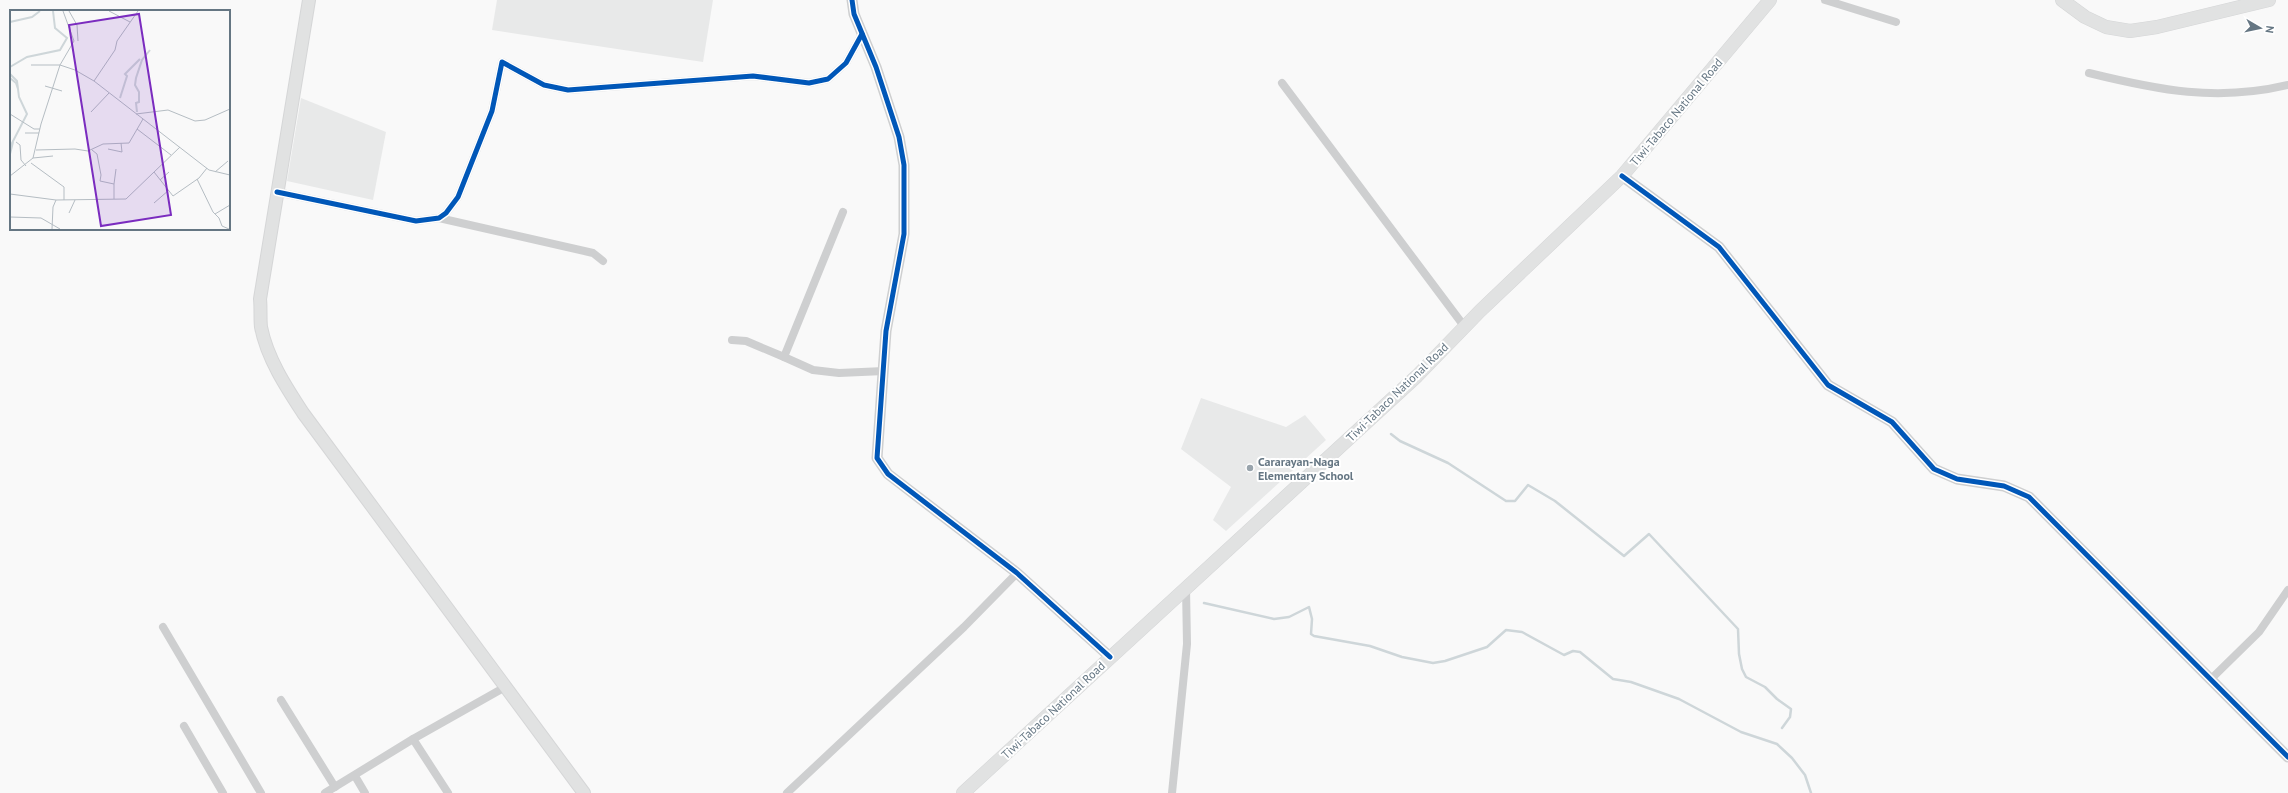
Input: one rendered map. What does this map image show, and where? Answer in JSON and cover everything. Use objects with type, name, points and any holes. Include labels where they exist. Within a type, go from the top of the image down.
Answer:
[{"type":"main road","points":[[309,0],[260,299],[261,326],[272,357],[285,386],[303,413],[507,686],[584,793]]},
{"type":"main road","name":"Tiwi-Tabaco National Road","points":[[963,793],[1417,376],[1464,326],[1622,176],[1770,0]]},
{"type":"main road","points":[[2062,0],[2085,17],[2101,25],[2130,31],[2142,31],[2269,0]]},
{"type":"street","points":[[852,0],[854,14],[899,137],[904,165],[904,234],[886,331],[878,458],[888,474],[1017,573],[1110,657]]},
{"type":"street","points":[[1825,0],[1896,22]]},
{"type":"street","points":[[439,218],[446,213],[458,197],[492,111],[502,62],[544,85],[568,90],[753,76],[810,83],[828,79],[846,64],[862,34]]},
{"type":"street","points":[[2089,73],[2173,91],[2202,93],[2240,92],[2288,85]]},
{"type":"street","points":[[1282,84],[1464,326]]},
{"type":"street","points":[[1622,176],[1719,247],[1828,385],[1892,422],[1934,469],[1957,479],[2004,486],[2029,497],[2210,680],[2288,756]]},
{"type":"street","points":[[277,192],[416,221],[439,218],[593,253],[603,261]]},
{"type":"street","points":[[784,357],[842,212]]},
{"type":"street","points":[[732,340],[746,341],[813,370],[839,373],[884,371]]},
{"type":"street","points":[[788,793],[964,627],[1017,573]]},
{"type":"street","points":[[1172,793],[1187,644],[1186,588]]},
{"type":"street","points":[[2210,680],[2258,632],[2288,590]]},
{"type":"street","points":[[163,627],[261,793]]},
{"type":"street","points":[[325,793],[355,776],[413,739],[507,686]]},
{"type":"street","points":[[282,700],[335,787]]},
{"type":"street","points":[[184,726],[223,793]]},
{"type":"street","points":[[413,739],[448,793]]},
{"type":"street","points":[[355,776],[365,793]]},
{"type":"shaded area","points":[[497,0],[713,0],[703,62],[492,30]]},
{"type":"shaded area","points":[[301,98],[386,132],[373,200],[287,181]]},
{"type":"shaded area","name":"Cararayan-Naga Elementary School","points":[[1201,398],[1286,427],[1305,415],[1326,440],[1226,531],[1213,520],[1231,487],[1181,449]]},
{"type":"waterway","points":[[1391,434],[1400,441],[1448,463],[1506,501],[1515,501],[1528,485],[1555,501],[1624,556],[1649,534],[1738,629],[1739,654],[1742,669],[1746,677],[1765,687],[1777,699],[1791,709],[1790,717],[1782,728]]},
{"type":"waterway","points":[[1204,603],[1274,619],[1289,617],[1309,607],[1312,619],[1311,634],[1314,636],[1370,646],[1402,657],[1433,663],[1445,661],[1487,647],[1506,630],[1522,632],[1564,655],[1573,651],[1580,652],[1613,679],[1631,682],[1679,699],[1741,732],[1777,744],[1792,758],[1805,775],[1811,793]]},
{"type":"cycle path","points":[[852,0],[854,14],[876,67],[899,137],[904,165],[904,234],[886,331],[877,458],[888,474],[1017,573],[1110,657]]},
{"type":"cycle path","points":[[277,192],[416,221],[439,218],[446,213],[458,197],[492,111],[502,62],[544,85],[568,90],[753,76],[809,83],[828,79],[846,63],[862,34]]},
{"type":"cycle path","points":[[1622,176],[1719,247],[1828,385],[1892,422],[1934,469],[1957,479],[2004,486],[2029,497],[2288,757]]},
{"type":"place","name":"Cararayan-Naga Elementary School","points":[[1250,468]]}]
